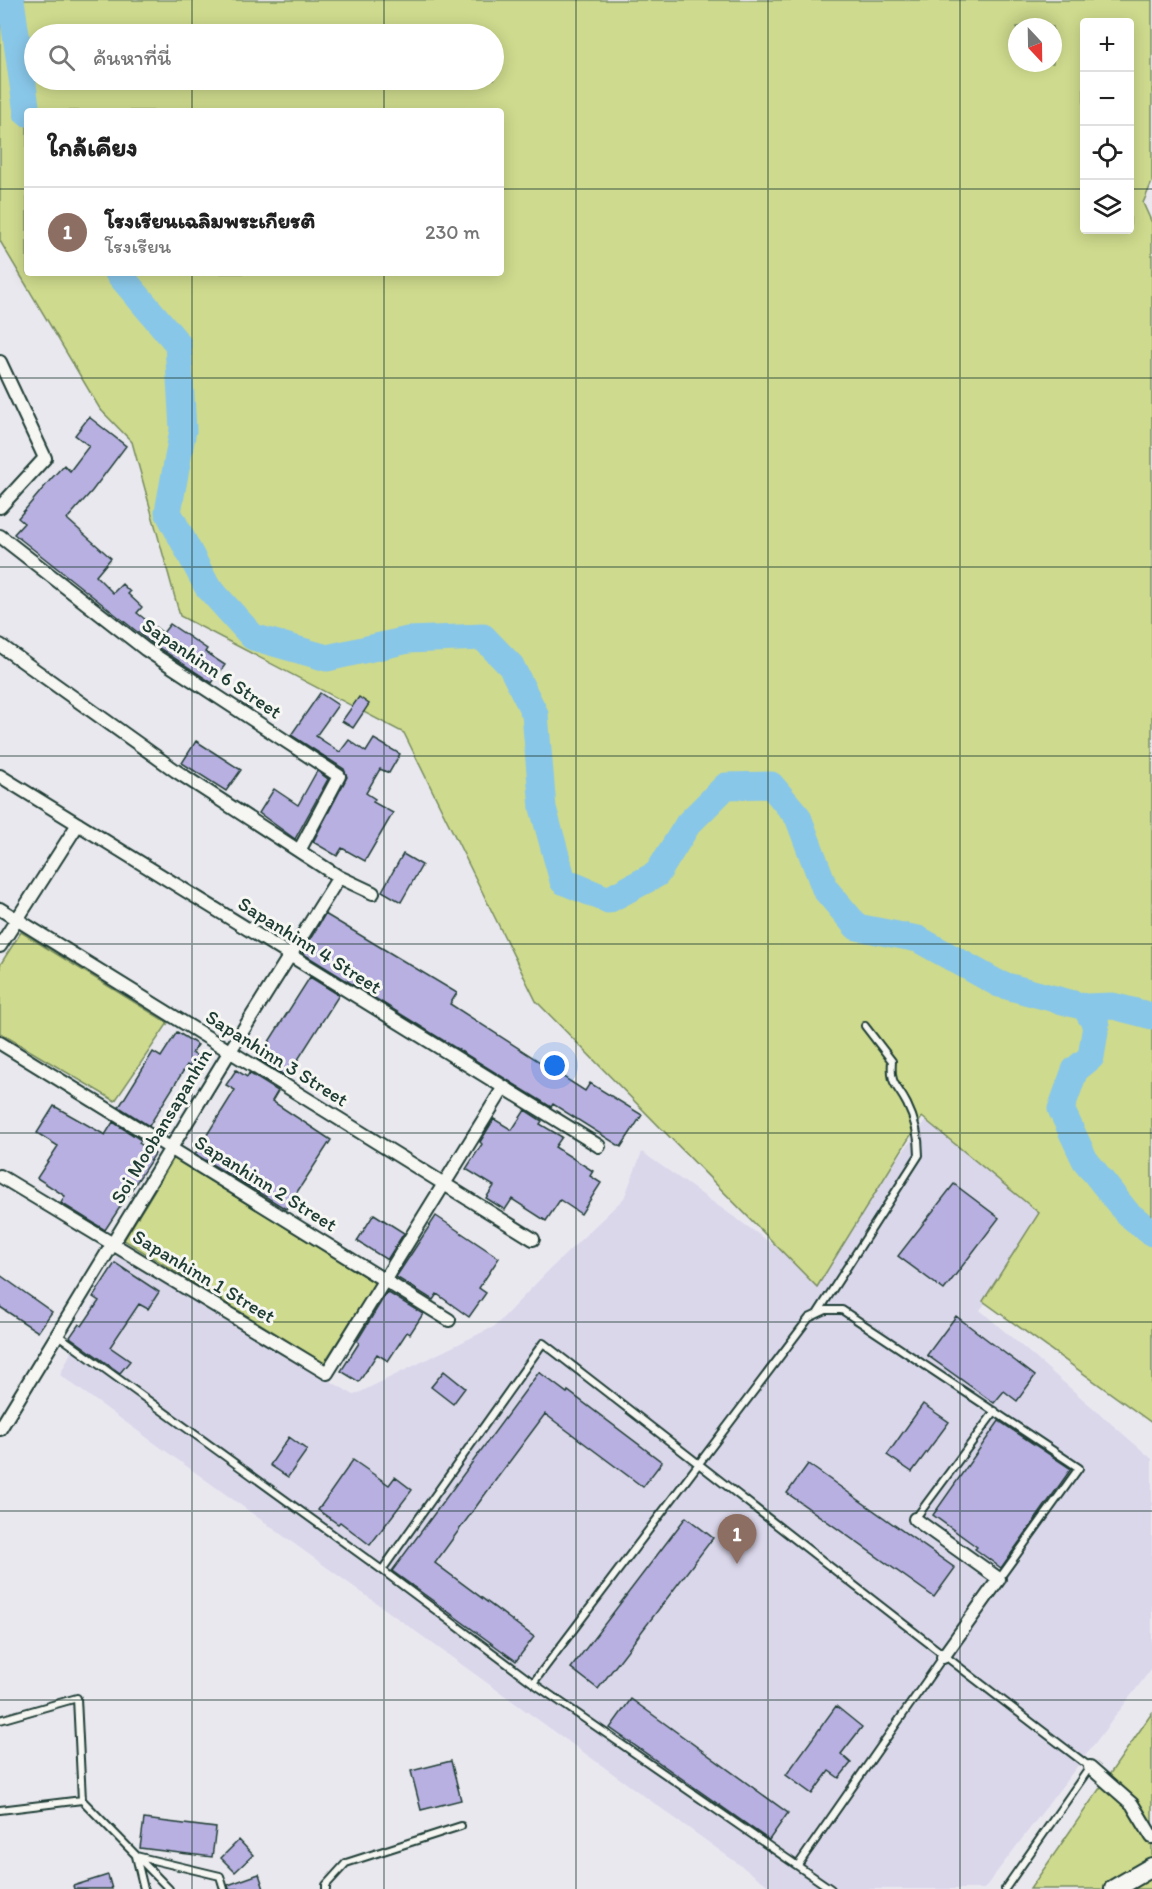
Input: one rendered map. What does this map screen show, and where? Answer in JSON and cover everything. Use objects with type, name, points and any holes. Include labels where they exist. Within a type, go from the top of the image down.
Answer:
[{"type":"main road","points":[[1114,1889],[1152,1867]]},
{"type":"street","points":[[0,362],[45,458],[0,507]]},
{"type":"street","name":"Sapanhinn 6 Street","points":[[0,537],[145,649],[339,776],[299,851]]},
{"type":"street","points":[[0,645],[176,771],[339,877],[373,893]]},
{"type":"street","name":"Sapanhinn 4 Street","points":[[0,776],[599,1146]]},
{"type":"street","points":[[0,946],[78,824]]},
{"type":"street","name":"Soi Moobansapanhin","points":[[0,1429],[230,1051],[339,877]]},
{"type":"street","name":"Sapanhinn 3 Street","points":[[0,909],[533,1239]]},
{"type":"street","name":"Sapanhinn 2 Street","points":[[0,1043],[449,1320]]},
{"type":"street","points":[[384,1280],[504,1087]]},
{"type":"street","name":"Sapanhinn 1 Street","points":[[0,1176],[327,1373],[384,1280]]},
{"type":"street","points":[[915,1519],[999,1580],[944,1657]]},
{"type":"street","points":[[1090,1767],[1132,1804],[1152,1837]]},
{"type":"lane","points":[[817,1314],[919,1155],[919,1140],[908,1105],[891,1078],[892,1061],[865,1026]]},
{"type":"lane","points":[[533,1683],[701,1464],[809,1317],[826,1310],[842,1310],[1079,1468],[999,1580]]},
{"type":"lane","points":[[57,1335],[382,1570],[533,1683],[831,1889]]},
{"type":"lane","points":[[382,1570],[543,1343],[701,1464],[944,1657],[1090,1767],[1005,1889]]},
{"type":"lane","points":[[915,1519],[995,1411]]},
{"type":"lane","points":[[798,1865],[944,1657]]},
{"type":"lane","points":[[0,1720],[77,1698],[82,1800],[169,1889]]},
{"type":"lane","points":[[0,1810],[82,1800]]},
{"type":"lane","points":[[326,1889],[326,1886],[346,1863],[462,1826]]},
{"type":"lane","points":[[136,1856],[144,1889]]},
{"type":"lane","points":[[136,1856],[220,1876],[224,1889]]},
{"type":"shaded area","points":[[932,1113],[1053,1214],[980,1310],[1152,1459],[1152,1668],[984,1889],[773,1889],[60,1375],[117,1255],[354,1395],[495,1326],[624,1198],[642,1152],[812,1272]]},
{"type":"green space","points":[[0,0],[1152,0],[1152,182],[1143,203],[1152,223],[1152,1423],[983,1301],[1039,1213],[922,1117],[817,1287],[536,1001],[404,733],[180,616],[132,442],[100,409],[0,241]]},
{"type":"green space","points":[[21,932],[168,1023],[115,1101],[0,1033],[0,965]]},
{"type":"green space","points":[[174,1158],[375,1283],[324,1363],[124,1240]]},
{"type":"green space","points":[[1152,1713],[1152,1889],[1030,1889]]},
{"type":"building","points":[[89,417],[126,446],[92,491],[67,519],[111,558],[96,576],[113,593],[122,584],[130,592],[128,594],[142,607],[137,613],[163,633],[170,624],[207,649],[205,652],[225,665],[212,683],[150,642],[14,534],[24,523],[18,518],[51,479],[64,465],[70,471],[89,446],[75,435]]},
{"type":"building","points":[[320,693],[338,705],[316,736],[340,752],[349,740],[366,752],[374,739],[400,754],[389,773],[380,769],[366,793],[375,799],[373,802],[393,813],[365,861],[342,848],[337,856],[313,842],[347,777],[344,769],[291,735]]},
{"type":"building","points":[[359,697],[369,704],[353,728],[342,721]]},
{"type":"building","points":[[196,741],[241,770],[226,791],[182,763]]},
{"type":"building","points":[[317,771],[328,779],[295,839],[259,813],[274,789],[298,805]]},
{"type":"building","points":[[403,854],[422,865],[401,902],[382,891]]},
{"type":"building","points":[[325,914],[457,993],[450,1004],[585,1091],[590,1083],[642,1115],[621,1147],[553,1104],[551,1107],[302,953]]},
{"type":"building","points":[[310,977],[339,995],[287,1077],[258,1059]]},
{"type":"building","points":[[177,1032],[198,1045],[192,1053],[207,1062],[201,1073],[187,1065],[149,1126],[119,1107],[153,1052],[161,1057]]},
{"type":"building","points":[[236,1070],[247,1077],[249,1073],[278,1091],[272,1101],[331,1140],[286,1209],[195,1154],[235,1090],[226,1085]]},
{"type":"building","points":[[54,1106],[105,1135],[113,1122],[141,1140],[139,1143],[155,1154],[105,1230],[61,1203],[65,1196],[37,1178],[58,1146],[37,1133]]},
{"type":"building","points":[[525,1110],[542,1121],[540,1124],[562,1137],[555,1147],[593,1171],[590,1176],[601,1183],[581,1214],[560,1200],[546,1221],[512,1199],[505,1210],[486,1198],[494,1186],[466,1169],[494,1119],[512,1130]]},
{"type":"building","points":[[954,1184],[999,1218],[944,1290],[898,1256]]},
{"type":"building","points":[[374,1214],[404,1233],[387,1260],[357,1241]]},
{"type":"building","points":[[436,1216],[499,1258],[479,1288],[486,1293],[469,1317],[437,1294],[433,1300],[396,1277]]},
{"type":"building","points":[[115,1263],[159,1292],[148,1309],[139,1304],[110,1347],[130,1361],[120,1373],[70,1337],[79,1324],[82,1326],[99,1301],[93,1297]]},
{"type":"building","points":[[0,1275],[52,1312],[38,1332],[0,1307]]},
{"type":"building","points":[[387,1292],[423,1314],[410,1334],[407,1332],[388,1361],[377,1354],[359,1382],[341,1371]]},
{"type":"building","points":[[956,1316],[1035,1376],[1017,1401],[1004,1391],[994,1403],[927,1355]]},
{"type":"building","points":[[444,1371],[465,1388],[453,1404],[431,1387]]},
{"type":"building","points":[[539,1372],[662,1462],[643,1487],[545,1414],[486,1493],[435,1563],[534,1637],[516,1661],[392,1571]]},
{"type":"building","points":[[923,1404],[949,1422],[912,1472],[887,1455]]},
{"type":"building","points":[[999,1421],[1071,1469],[1001,1568],[975,1549],[977,1547],[933,1515]]},
{"type":"building","points":[[289,1437],[307,1450],[288,1477],[270,1465]]},
{"type":"building","points":[[353,1460],[389,1485],[395,1477],[412,1490],[370,1545],[340,1522],[338,1524],[318,1510]]},
{"type":"building","points":[[808,1464],[955,1568],[934,1597],[787,1493]]},
{"type":"building","points":[[686,1517],[713,1538],[598,1689],[571,1668]]},
{"type":"building","points":[[631,1699],[788,1813],[769,1840],[610,1728]]},
{"type":"building","points":[[836,1706],[862,1727],[841,1754],[851,1763],[839,1778],[829,1771],[812,1794],[786,1775]]},
{"type":"building","points":[[451,1761],[461,1800],[421,1810],[411,1771]]},
{"type":"building","points":[[144,1819],[216,1828],[212,1857],[140,1848]]},
{"type":"building","points":[[239,1840],[253,1855],[235,1872],[221,1858]]},
{"type":"building","points":[[259,1874],[264,1889],[229,1889],[228,1885]]},
{"type":"building","points":[[108,1875],[112,1889],[74,1889],[73,1886]]},
{"type":"waterway","points":[[11,0],[26,108]]},
{"type":"waterway","points":[[121,276],[178,344],[183,430],[168,512],[207,586],[253,637],[327,658],[408,640],[483,637],[511,666],[535,714],[543,808],[563,881],[608,900],[657,874],[688,824],[726,786],[771,785],[798,817],[825,889],[857,927],[918,939],[999,984],[1085,1007],[1096,1025],[1091,1057],[1075,1070],[1061,1109],[1085,1160],[1127,1213],[1152,1233]]},
{"type":"waterway","points":[[1085,1007],[1113,1006],[1152,1016]]},
{"type":"place","name":"โรงเรียนเฉลิมพระเกียรติ","points":[[737,1564]]}]
